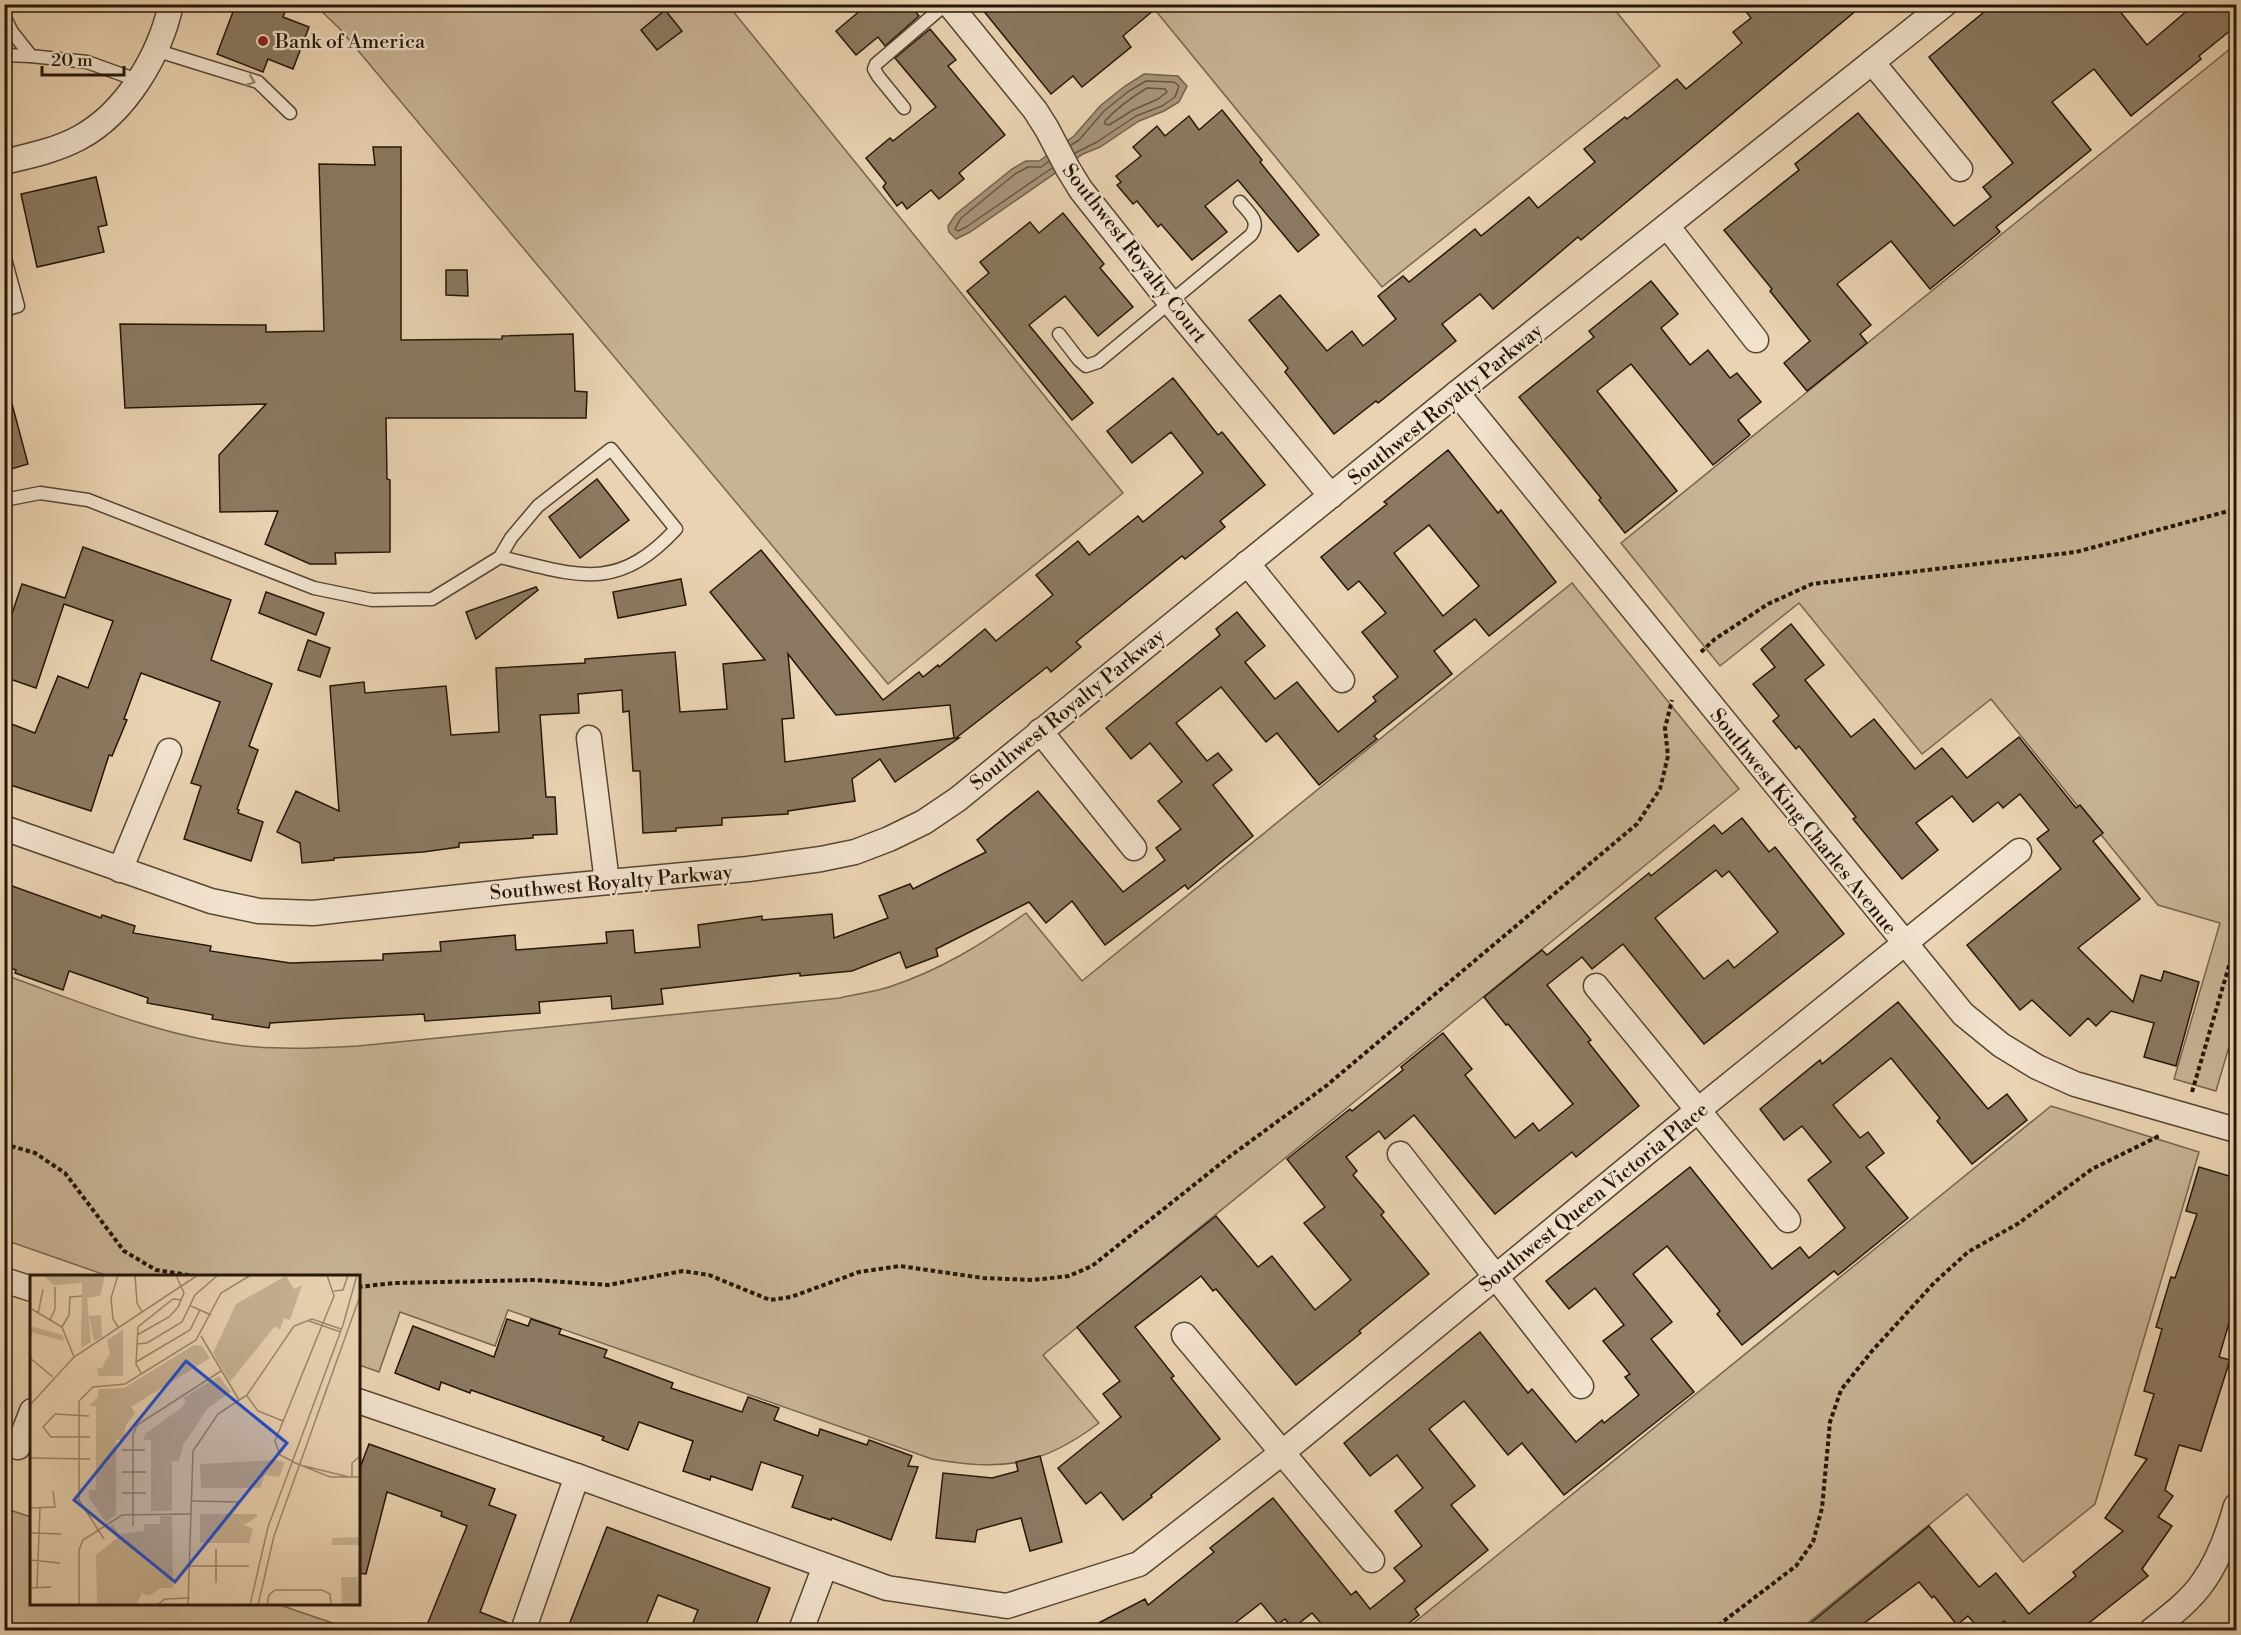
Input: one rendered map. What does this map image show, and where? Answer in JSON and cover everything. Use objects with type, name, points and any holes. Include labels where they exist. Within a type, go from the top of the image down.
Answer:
[{"type":"street","points":[[4,162],[43,152],[79,138],[110,116],[156,50],[171,4]]},
{"type":"street","name":"Southwest Royalty Court","points":[[948,4],[1035,110],[1068,170],[1170,302],[1331,496]]},
{"type":"street","name":"Southwest Royalty Parkway","points":[[4,828],[211,901],[259,911],[314,913],[821,860],[855,852],[889,839],[924,822],[958,799],[1457,393],[1945,4]]},
{"type":"street","points":[[1872,62],[1960,170]]},
{"type":"street","points":[[1667,226],[1756,340]]},
{"type":"street","name":"Southwest King Charles Avenue","points":[[1457,393],[1963,1014],[2001,1045],[2037,1067],[2075,1084],[2236,1130]]},
{"type":"street","points":[[1247,563],[1342,680]]},
{"type":"street","points":[[1040,731],[1134,848]]},
{"type":"street","points":[[589,738],[607,882]]},
{"type":"street","points":[[120,870],[169,751]]},
{"type":"street","name":"Southwest Queen Victoria Place","points":[[360,1402],[577,1476],[887,1588],[1007,1606],[1139,1564],[1283,1452],[1697,1111],[2019,851]]},
{"type":"street","points":[[1596,986],[1788,1221]]},
{"type":"street","points":[[1400,1154],[1581,1386]]},
{"type":"street","points":[[4,1280],[30,1288]]},
{"type":"street","points":[[1184,1335],[1372,1560]]},
{"type":"street","points":[[18,1447],[30,1417]]},
{"type":"street","points":[[525,1625],[577,1476]]},
{"type":"street","points":[[2152,1630],[2192,1596],[2204,1582],[2230,1526],[2236,1506]]},
{"type":"street","points":[[801,1630],[825,1566]]},
{"type":"lane","points":[[904,108],[878,76],[874,69],[876,64],[948,4]]},
{"type":"lane","points":[[4,16],[12,32],[31,56]]},
{"type":"lane","points":[[4,42],[20,41]]},
{"type":"lane","points":[[156,50],[258,82],[290,113]]},
{"type":"lane","points":[[4,55],[87,62],[137,80]]},
{"type":"lane","points":[[1059,334],[1086,366],[1098,362],[1251,235],[1256,228],[1256,221],[1240,201]]},
{"type":"lane","points":[[4,255],[18,306],[4,310]]},
{"type":"lane","points":[[4,500],[40,493],[88,500],[314,588],[372,600],[432,599],[500,557],[511,538],[538,507],[611,449],[676,530],[631,566],[600,575],[573,574],[500,557]]},
{"type":"path","points":[[360,1287],[394,1283],[535,1280],[608,1285],[683,1271],[709,1275],[770,1300],[791,1297],[859,1272],[900,1266],[983,1278],[1033,1280],[1069,1276],[1092,1266],[1229,1157],[1326,1086],[1637,824],[1660,789],[1668,756],[1665,728],[1673,698],[1685,673],[1699,654],[1715,639],[1768,604],[1812,584],[2076,552],[2236,509]]},
{"type":"path","points":[[1712,1630],[1796,1566],[1813,1542],[1822,1508],[1830,1422],[1841,1390],[1872,1351],[1934,1283],[1968,1252],[2019,1223],[2092,1169],[2166,1133],[2182,1115],[2197,1079],[2236,942]]},
{"type":"path","points":[[4,1144],[36,1153],[65,1173],[124,1251],[156,1270],[188,1275]]},
{"type":"shaded area","points":[[315,5],[728,5],[1123,493],[888,684],[340,29]]},
{"type":"shaded area","points":[[1151,5],[1611,5],[1660,66],[1382,287]]},
{"type":"shaded area","points":[[2236,44],[2236,1023],[2216,1091],[2174,1079],[2220,923],[2158,905],[1991,699],[1922,754],[1799,603],[1720,666],[1621,543]]},
{"type":"shaded area","points":[[1572,583],[1739,789],[1043,1355],[1099,1423],[1058,1449],[1020,1462],[979,1465],[932,1459],[508,1310],[495,1346],[400,1312],[379,1372],[360,1365],[360,1275],[105,1275],[5,1240],[5,975],[123,1018],[183,1035],[245,1046],[287,1048],[358,1046],[840,998],[889,987],[926,973],[977,946],[1026,913],[1082,981]]},
{"type":"shaded area","points":[[2051,1106],[2199,1152],[2095,1504],[2023,1562],[1967,1494],[1799,1630],[1405,1630]]},
{"type":"shaded area","points":[[4,1508],[30,1517],[30,1605],[280,1605],[353,1630],[5,1630]]},
{"type":"water","points":[[1144,74],[1178,76],[1187,86],[1179,102],[1139,121],[1100,147],[1083,154],[970,232],[956,239],[949,232],[948,226],[956,214],[1012,169],[1026,161],[1039,161],[1074,136],[1100,106]]},
{"type":"building","name":"Bank of America","points":[[236,4],[288,4],[283,17],[309,27],[293,69],[268,59],[263,72],[217,54]]},
{"type":"building","points":[[868,4],[909,4],[919,16],[885,46],[878,37],[856,55],[836,31]]},
{"type":"building","points":[[978,4],[1161,4],[1123,36],[1131,47],[1082,87],[1073,76],[1051,94]]},
{"type":"building","points":[[1740,4],[1864,4],[1581,240],[1578,237],[1493,309],[1480,294],[1442,324],[1456,341],[1378,403],[1376,401],[1334,434],[1285,372],[1288,368],[1249,320],[1280,295],[1327,351],[1352,331],[1363,346],[1396,319],[1378,296],[1403,276],[1409,282],[1475,229],[1481,236],[1529,197],[1538,208],[1595,162],[1584,149],[1625,117],[1627,119],[1677,79],[1686,89],[1742,43],[1733,32],[1751,18]]},
{"type":"building","points":[[1994,4],[2114,4],[2147,45],[2195,4],[2236,4],[2236,26],[2199,56],[2201,59],[2131,116],[2094,69],[2052,102],[2091,150],[1996,227],[2000,232],[1930,289],[1891,241],[1837,284],[1871,325],[1860,334],[1867,343],[1807,391],[1784,363],[1810,341],[1770,291],[1772,289],[1724,230],[1799,170],[1795,164],[1858,113],[1954,226],[1991,197],[1983,187],[2013,163],[1929,57]]},
{"type":"building","points":[[665,10],[682,31],[657,50],[641,30]]},
{"type":"building","points":[[930,29],[956,60],[948,66],[1005,135],[959,173],[964,179],[939,199],[931,190],[907,209],[902,202],[897,206],[883,187],[886,183],[866,158],[890,138],[893,141],[936,107],[895,58]]},
{"type":"building","points":[[1222,110],[1262,160],[1260,162],[1319,235],[1298,252],[1238,180],[1205,206],[1227,232],[1192,260],[1161,224],[1158,227],[1137,201],[1133,204],[1117,185],[1121,182],[1116,176],[1141,156],[1133,147],[1157,126],[1165,136],[1189,116],[1199,130]]},
{"type":"building","points":[[373,147],[401,147],[401,340],[502,339],[502,336],[573,334],[575,391],[587,392],[586,418],[386,418],[387,479],[390,480],[390,552],[335,553],[336,564],[310,564],[265,544],[278,511],[220,512],[219,455],[266,404],[125,408],[120,324],[266,325],[266,332],[324,331],[319,164],[375,165]]},
{"type":"building","points":[[96,177],[107,225],[98,227],[104,252],[37,267],[21,194]]},
{"type":"building","points":[[1063,213],[1104,264],[1100,268],[1133,307],[1098,336],[1065,296],[1029,325],[1093,403],[1072,420],[967,291],[989,273],[980,262],[1030,222],[1039,233]]},
{"type":"building","points":[[446,270],[467,270],[468,296],[446,295]]},
{"type":"building","points":[[1651,281],[1678,314],[1661,328],[1690,365],[1708,350],[1730,378],[1737,373],[1761,402],[1738,420],[1750,435],[1713,465],[1631,364],[1597,391],[1677,491],[1625,533],[1599,500],[1601,498],[1519,397],[1594,337],[1589,331]]},
{"type":"building","points":[[1173,378],[1218,435],[1222,432],[1265,485],[1220,521],[1225,527],[1185,559],[1182,556],[1076,642],[1081,647],[1051,672],[1047,667],[956,738],[959,738],[895,782],[880,759],[852,779],[855,801],[788,811],[788,814],[722,818],[722,825],[643,833],[640,771],[633,771],[629,711],[623,712],[622,690],[578,694],[579,713],[540,715],[546,797],[555,797],[557,834],[459,843],[459,847],[423,852],[334,858],[334,860],[302,863],[300,843],[277,832],[296,791],[339,811],[330,686],[364,682],[365,693],[446,686],[451,735],[499,732],[496,668],[585,663],[585,659],[675,652],[680,712],[727,709],[723,664],[765,660],[710,592],[761,550],[883,700],[919,672],[923,677],[938,665],[939,667],[985,629],[996,641],[1053,595],[1036,575],[1078,541],[1089,555],[1138,516],[1143,522],[1203,473],[1171,432],[1132,463],[1107,431]],"holes":[[[788,654],[836,715],[950,705],[954,738],[785,762],[782,719],[794,718]]]},
{"type":"building","points":[[12,404],[28,464],[4,471],[4,405]]},
{"type":"building","points":[[1448,450],[1498,513],[1501,510],[1556,582],[1489,636],[1475,619],[1434,651],[1452,674],[1374,736],[1377,739],[1319,785],[1277,733],[1266,742],[1221,687],[1176,723],[1207,761],[1218,753],[1232,770],[1213,785],[1253,836],[1188,889],[1185,885],[1105,945],[1072,901],[1046,923],[1029,902],[936,949],[938,956],[906,968],[900,952],[852,971],[800,976],[800,973],[661,989],[663,1004],[612,1009],[611,996],[539,1002],[540,1013],[425,1021],[424,1014],[348,1018],[270,1023],[269,1028],[212,1019],[213,1015],[147,1003],[148,998],[69,971],[63,990],[15,973],[16,970],[4,966],[4,883],[101,918],[102,915],[135,926],[133,933],[211,946],[210,951],[290,963],[383,960],[383,954],[441,951],[440,942],[515,935],[516,950],[607,943],[606,932],[633,930],[635,953],[700,947],[698,925],[762,916],[762,920],[832,914],[834,938],[888,918],[879,896],[910,884],[913,889],[986,852],[977,840],[1038,791],[1123,892],[1165,860],[1156,848],[1181,829],[1158,801],[1182,782],[1150,743],[1131,759],[1106,728],[1220,635],[1216,629],[1237,612],[1265,646],[1245,662],[1275,699],[1297,682],[1338,732],[1376,701],[1373,697],[1398,677],[1362,632],[1386,613],[1359,581],[1348,590],[1321,557],[1387,504],[1384,502]],"holes":[[[1429,525],[1479,586],[1443,616],[1394,553]]]},
{"type":"building","points":[[597,479],[629,520],[580,558],[549,517]]},
{"type":"building","points":[[83,547],[231,600],[211,660],[272,684],[249,746],[258,750],[237,809],[238,813],[263,822],[251,861],[184,839],[201,786],[191,783],[220,702],[141,673],[124,719],[127,720],[112,756],[109,755],[91,811],[4,783],[4,721],[35,733],[58,676],[88,688],[113,621],[64,604],[36,688],[4,677],[4,637],[22,584],[65,598]]},
{"type":"building","points":[[681,579],[686,605],[618,618],[613,592]]},
{"type":"building","points":[[536,587],[538,590],[476,639],[466,612]]},
{"type":"building","points":[[266,592],[324,613],[316,635],[259,613]]},
{"type":"building","points":[[1791,624],[1824,665],[1805,680],[1851,737],[1874,719],[1915,769],[1942,748],[1967,778],[2019,737],[2076,808],[2080,805],[2103,833],[2093,841],[2140,899],[2078,948],[2133,1002],[2141,975],[2161,981],[2164,971],[2199,982],[2176,1066],[2144,1057],[2154,1023],[2111,1011],[2096,1026],[2088,1018],[2070,1036],[2032,1000],[2020,1010],[1967,945],[2061,869],[2037,839],[2049,830],[2020,794],[2003,808],[1998,802],[1973,822],[1952,796],[1916,823],[1938,850],[1902,879],[1853,819],[1856,817],[1799,746],[1796,749],[1773,721],[1779,716],[1753,684],[1775,667],[1761,649]]},
{"type":"building","points":[[308,640],[330,648],[320,677],[298,670]]},
{"type":"building","points":[[1742,818],[1769,852],[1775,847],[1844,934],[1704,1044],[1623,944],[1592,969],[1582,957],[1547,985],[1591,1040],[1588,1042],[1639,1106],[1576,1157],[1572,1152],[1495,1214],[1414,1115],[1385,1139],[1379,1131],[1346,1157],[1357,1171],[1353,1175],[1384,1212],[1381,1215],[1429,1274],[1296,1385],[1216,1289],[1213,1291],[1201,1276],[1135,1327],[1174,1376],[1171,1378],[1220,1439],[1123,1520],[1101,1492],[1086,1504],[1058,1468],[1121,1417],[1103,1394],[1120,1381],[1077,1327],[1216,1216],[1258,1267],[1272,1256],[1315,1310],[1351,1280],[1304,1223],[1325,1207],[1287,1159],[1403,1070],[1401,1067],[1443,1033],[1472,1069],[1465,1075],[1515,1138],[1533,1123],[1539,1131],[1573,1104],[1484,997],[1542,950],[1547,955],[1649,873],[1651,876],[1714,825],[1722,834]],"holes":[[[1716,870],[1722,877],[1729,871],[1778,932],[1734,968],[1728,960],[1704,979],[1655,918]]]},
{"type":"building","points":[[1898,1002],[1988,1109],[2007,1094],[2027,1120],[1972,1164],[1937,1121],[1940,1118],[1891,1058],[1833,1105],[1860,1138],[1868,1132],[1884,1153],[1866,1167],[1908,1218],[1838,1275],[1834,1271],[1742,1345],[1717,1314],[1720,1311],[1667,1246],[1633,1274],[1672,1322],[1651,1339],[1694,1392],[1564,1495],[1522,1443],[1508,1455],[1464,1401],[1429,1429],[1475,1486],[1451,1505],[1488,1550],[1415,1609],[1419,1615],[1400,1630],[1327,1630],[1312,1613],[1293,1628],[1285,1619],[1278,1624],[1261,1603],[1226,1630],[1085,1630],[1145,1599],[1148,1605],[1214,1552],[1210,1548],[1273,1498],[1351,1595],[1356,1591],[1370,1609],[1405,1581],[1394,1568],[1422,1546],[1395,1511],[1423,1488],[1397,1455],[1370,1476],[1344,1443],[1480,1332],[1528,1393],[1532,1389],[1576,1442],[1602,1420],[1604,1423],[1639,1395],[1625,1377],[1630,1374],[1603,1341],[1624,1325],[1595,1288],[1569,1309],[1546,1281],[1690,1167],[1772,1269],[1800,1247],[1809,1258],[1845,1228],[1808,1180],[1831,1162],[1802,1126],[1784,1140],[1760,1109],[1820,1060],[1822,1064]]},
{"type":"building","points":[[2199,1167],[2236,1178],[2236,1299],[2219,1357],[2230,1360],[2201,1451],[2179,1445],[2165,1490],[2173,1496],[2158,1517],[2172,1526],[2142,1569],[2148,1576],[2080,1630],[2008,1630],[2010,1629],[2004,1621],[1992,1630],[1980,1630],[1968,1616],[1957,1625],[1934,1596],[1932,1598],[1919,1582],[1855,1630],[1802,1630],[1929,1526],[1979,1587],[1996,1573],[2029,1614],[2076,1576],[2073,1572],[2123,1531],[2105,1518],[2147,1459],[2135,1455],[2154,1394],[2144,1391],[2162,1329],[2156,1327],[2171,1277],[2175,1278],[2197,1214],[2186,1211]]},
{"type":"building","points":[[507,1319],[528,1326],[531,1319],[561,1329],[559,1334],[607,1350],[604,1357],[673,1383],[671,1388],[742,1412],[748,1397],[779,1408],[774,1420],[818,1436],[820,1429],[867,1445],[869,1440],[912,1456],[908,1466],[918,1467],[891,1540],[832,1518],[831,1520],[792,1507],[803,1476],[761,1462],[752,1490],[711,1476],[710,1480],[683,1471],[693,1441],[639,1422],[628,1450],[602,1440],[604,1437],[471,1390],[470,1393],[441,1382],[439,1390],[395,1373],[413,1326],[494,1357]]},
{"type":"building","points":[[369,1444],[495,1489],[489,1505],[516,1515],[480,1612],[511,1624],[512,1630],[425,1630],[467,1526],[441,1516],[442,1512],[387,1492],[366,1574],[360,1573],[360,1468]]},
{"type":"building","points":[[1040,1456],[1062,1542],[1030,1551],[1021,1518],[977,1530],[975,1542],[936,1538],[943,1473],[992,1478],[1018,1471],[1016,1462]]},
{"type":"building","points":[[607,1527],[770,1588],[754,1630],[690,1630],[698,1610],[658,1595],[644,1630],[567,1630]]},
{"type":"place","name":"Bank of America","points":[[263,41]]}]
